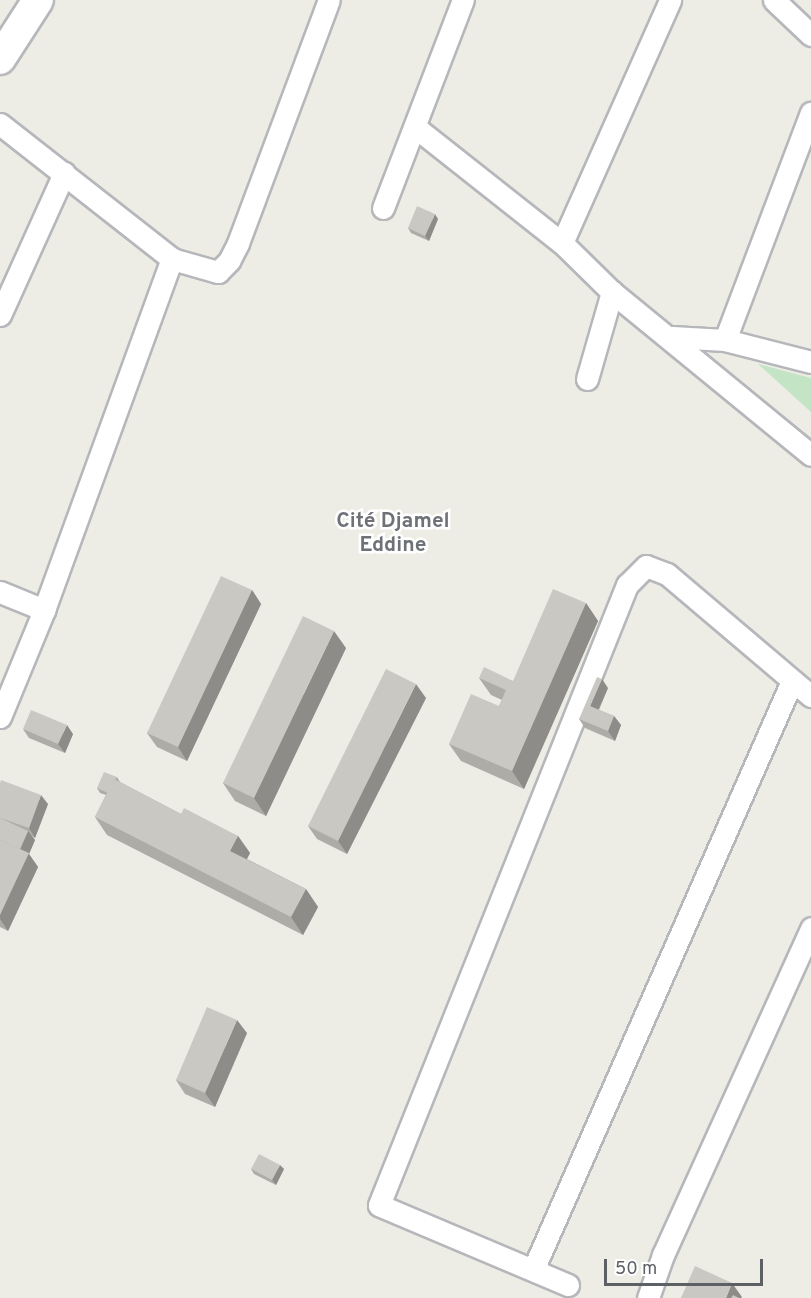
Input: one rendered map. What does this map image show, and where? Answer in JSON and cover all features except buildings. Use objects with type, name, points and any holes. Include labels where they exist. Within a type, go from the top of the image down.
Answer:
[{"type":"street","points":[[0,59],[9,31],[38,0]]},
{"type":"street","points":[[0,124],[172,259],[210,272],[218,272],[229,261],[328,0]]},
{"type":"street","points":[[383,208],[463,0]]},
{"type":"street","points":[[562,243],[670,0]]},
{"type":"street","points":[[774,0],[811,35]]},
{"type":"street","points":[[725,340],[803,160],[811,113]]},
{"type":"street","points":[[415,127],[562,243],[612,292],[672,337],[811,454]]},
{"type":"street","points":[[0,315],[64,173]]},
{"type":"street","points":[[0,717],[44,610],[172,259]]},
{"type":"street","points":[[587,379],[612,292]]},
{"type":"street","points":[[672,337],[725,340],[811,362]]},
{"type":"street","points":[[567,1285],[379,1205],[627,585],[646,566],[667,574],[811,696]]},
{"type":"street","points":[[0,592],[44,610]]},
{"type":"street","points":[[533,1270],[792,681]]},
{"type":"street","points":[[648,1298],[663,1255],[811,928]]},
{"type":"green space","points":[[758,364],[811,378],[811,412]]},
{"type":"district","name":"Cité Djamel Eddine","points":[[393,534]]}]
